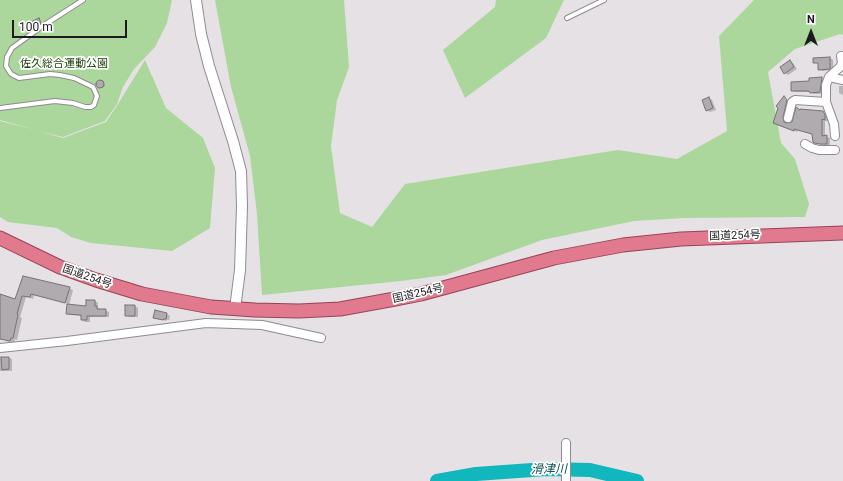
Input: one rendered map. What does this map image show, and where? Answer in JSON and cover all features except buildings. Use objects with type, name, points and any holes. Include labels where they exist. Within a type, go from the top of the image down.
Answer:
[{"type":"highway","name":"国道254号","points":[[0,238],[60,267],[142,294],[211,307],[306,311],[362,305],[421,294],[554,258],[623,245],[653,241],[730,236],[843,233]]},
{"type":"street","points":[[196,0],[201,34],[209,66],[234,141],[240,171],[242,194],[240,254],[238,291],[234,309]]},
{"type":"street","points":[[835,136],[834,124],[826,102],[826,85],[829,77],[840,67],[842,63],[841,56]]},
{"type":"street","points":[[829,77],[843,80]]},
{"type":"street","points":[[788,118],[792,102],[795,100],[826,102]]},
{"type":"street","points":[[805,144],[819,150],[835,150]]},
{"type":"street","points":[[0,348],[206,323],[262,325],[321,338]]},
{"type":"street","points":[[566,444],[566,481]]},
{"type":"lane","points":[[0,108],[55,101],[85,107],[91,107],[94,104],[97,96],[93,87],[74,78],[60,74],[50,74],[19,78],[11,74],[6,66],[7,57],[12,48],[82,0]]},
{"type":"lane","points":[[567,18],[604,0]]},
{"type":"green space","name":"佐久総合運動公園","points":[[0,0],[172,0],[167,23],[155,47],[134,69],[123,87],[117,104],[105,121],[63,137],[38,131],[63,138],[106,122],[145,60],[166,108],[203,138],[215,168],[210,228],[172,251],[91,243],[71,237],[57,228],[8,222],[0,217],[0,121],[36,130],[0,120]]},
{"type":"green space","points":[[215,0],[344,0],[349,67],[337,100],[331,146],[340,213],[372,227],[405,184],[618,150],[677,159],[727,131],[719,36],[754,0],[843,0],[843,35],[840,34],[795,49],[768,72],[781,143],[795,159],[809,204],[805,217],[683,218],[634,221],[542,240],[446,275],[262,295],[257,214],[250,156],[231,87]]},
{"type":"green space","points":[[496,0],[564,0],[546,38],[465,98],[443,50],[495,7]]},
{"type":"waterway","name":"滑津川","points":[[437,481],[476,474],[546,469],[590,470],[637,481]]}]
